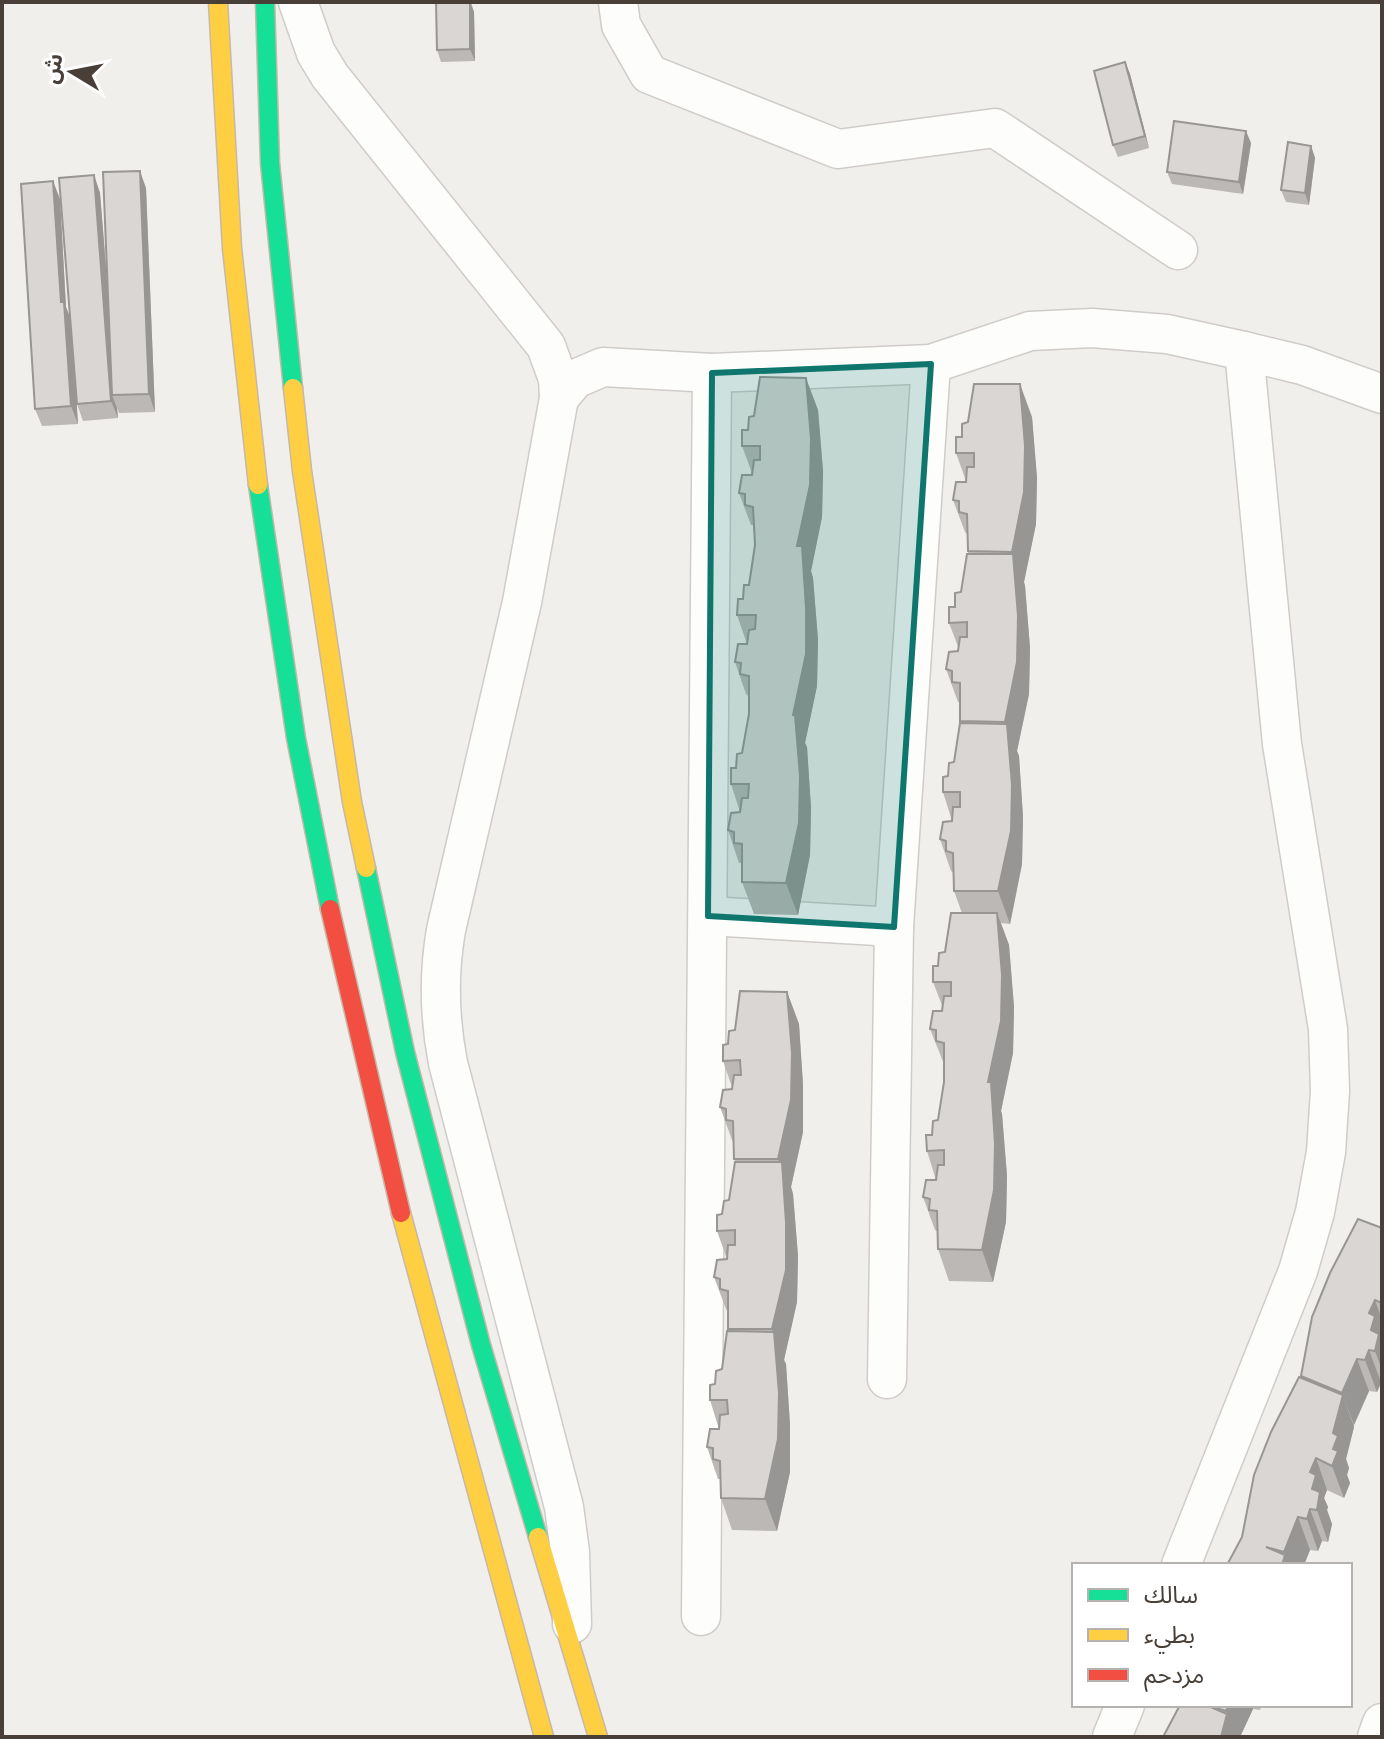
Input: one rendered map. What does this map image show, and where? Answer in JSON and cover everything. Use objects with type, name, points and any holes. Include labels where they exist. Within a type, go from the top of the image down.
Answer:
[{"type":"highway","points":[[218,2],[221,82],[245,387],[286,681],[344,979],[416,1271],[544,1737]]},
{"type":"highway","points":[[265,2],[270,163],[302,471],[352,802],[405,1052],[481,1345],[598,1737]]},
{"type":"street","points":[[298,2],[316,53],[330,76],[534,331],[553,362],[559,398],[522,602],[446,930],[440,963],[439,997],[448,1063],[564,1507],[571,1567],[571,1642]]},
{"type":"street","points":[[618,2],[621,25],[649,74],[838,149],[995,128],[1178,250]]},
{"type":"street","points":[[534,331],[603,367],[712,373],[931,364],[1030,331],[1092,328],[1167,334],[1244,351],[1302,365],[1382,394]]},
{"type":"street","points":[[1182,1563],[1298,1271],[1321,1182],[1330,1091],[1328,1029],[1282,744],[1244,351]]},
{"type":"street","points":[[887,1379],[894,927],[931,364]]},
{"type":"street","points":[[559,398],[575,379],[603,367]]},
{"type":"street","points":[[701,1616],[712,373]]},
{"type":"street","points":[[708,916],[894,927]]},
{"type":"street","points":[[1112,1737],[1124,1707]]},
{"type":"street","points":[[1377,1737],[1382,1723]]},
{"type":"highlighted area","points":[[931,364],[894,927],[708,916],[712,373]]},
{"type":"building","points":[[436,2],[470,2],[470,49],[437,50]]},
{"type":"building","points":[[1125,62],[1145,136],[1113,145],[1094,71]]},
{"type":"building","points":[[1174,121],[1246,131],[1239,182],[1167,172]]},
{"type":"building","points":[[1288,142],[1311,146],[1305,193],[1281,190]]},
{"type":"building","points":[[140,171],[149,394],[112,395],[103,172]]},
{"type":"building","points":[[94,175],[111,401],[77,404],[59,178]]},
{"type":"building","points":[[53,181],[71,406],[35,409],[21,184]]},
{"type":"building","points":[[760,377],[806,378],[811,439],[810,485],[797,546],[802,546],[806,608],[806,654],[793,715],[800,776],[799,823],[786,883],[742,882],[742,844],[734,843],[734,832],[728,830],[731,813],[740,812],[742,798],[748,798],[749,784],[731,784],[731,768],[736,768],[737,754],[742,753],[749,714],[749,676],[740,674],[741,663],[735,662],[738,644],[747,644],[749,630],[755,629],[756,615],[737,615],[738,599],[743,599],[744,585],[749,585],[755,545],[753,507],[745,505],[745,494],[739,493],[742,475],[752,475],[754,460],[760,460],[760,446],[742,446],[742,430],[748,430],[749,417],[754,416]]},
{"type":"building","points":[[974,384],[1020,384],[1025,446],[1024,492],[1012,552],[968,551],[967,514],[959,512],[959,501],[953,500],[956,482],[966,482],[967,467],[974,467],[974,453],[956,453],[956,437],[962,437],[962,424],[968,422]]},
{"type":"building","points":[[967,554],[1013,554],[1018,616],[1017,662],[1005,722],[960,721],[960,683],[952,682],[952,671],[946,669],[949,652],[958,651],[960,637],[967,637],[967,622],[949,623],[949,607],[955,607],[955,593],[961,592]]},
{"type":"building","points":[[960,723],[1007,724],[1012,785],[1011,831],[998,891],[954,891],[953,853],[946,851],[946,841],[940,839],[943,822],[952,821],[953,807],[960,807],[960,792],[943,792],[943,777],[948,776],[949,763],[954,762]]},
{"type":"building","points":[[951,913],[997,913],[1002,975],[1001,1021],[988,1082],[991,1082],[995,1144],[994,1190],[982,1250],[938,1249],[937,1211],[929,1210],[930,1199],[923,1197],[926,1180],[936,1180],[938,1165],[944,1165],[944,1150],[927,1151],[926,1135],[932,1135],[933,1121],[938,1120],[944,1082],[944,1043],[936,1041],[936,1030],[930,1029],[933,1011],[942,1011],[944,996],[951,996],[951,982],[933,982],[933,966],[938,966],[939,953],[945,952]]},
{"type":"building","points":[[740,991],[787,992],[792,1053],[791,1100],[778,1159],[734,1159],[733,1121],[726,1120],[726,1109],[720,1107],[723,1090],[732,1089],[734,1075],[741,1075],[740,1060],[723,1061],[723,1045],[728,1044],[729,1031],[735,1030]]},
{"type":"building","points":[[735,1162],[782,1162],[786,1270],[772,1329],[728,1329],[728,1291],[720,1289],[720,1279],[714,1277],[717,1260],[727,1259],[728,1245],[735,1245],[735,1230],[717,1231],[717,1215],[722,1214],[724,1201],[729,1200]]},
{"type":"building","points":[[1358,1219],[1382,1228],[1382,1303],[1375,1300],[1369,1313],[1375,1316],[1371,1330],[1379,1334],[1375,1351],[1369,1350],[1365,1360],[1357,1359],[1342,1393],[1301,1376],[1312,1317],[1330,1273]]},
{"type":"building","points":[[727,1331],[774,1332],[779,1393],[778,1439],[765,1499],[721,1498],[720,1461],[713,1459],[713,1448],[707,1447],[710,1429],[719,1429],[720,1415],[728,1414],[727,1400],[710,1400],[710,1385],[715,1384],[716,1371],[722,1369]]},
{"type":"building","points":[[1299,1377],[1343,1395],[1333,1433],[1338,1436],[1333,1449],[1338,1451],[1332,1466],[1316,1458],[1310,1472],[1316,1475],[1312,1489],[1320,1492],[1317,1510],[1310,1509],[1307,1519],[1298,1517],[1284,1552],[1266,1547],[1285,1555],[1283,1563],[1228,1563],[1242,1537],[1254,1475],[1271,1432]]},
{"type":"building","points":[[1179,1707],[1211,1707],[1227,1714],[1221,1737],[1163,1737]]},
{"type":"traffic: fast","points":[[265,2],[270,163],[293,388]]},
{"type":"traffic: fast","points":[[258,485],[296,738],[330,909]]},
{"type":"traffic: fast","points":[[366,868],[405,1052],[481,1345],[538,1537]]},
{"type":"traffic: slow","points":[[218,2],[232,248],[258,485]]},
{"type":"traffic: slow","points":[[293,388],[302,471],[352,802],[366,868]]},
{"type":"traffic: slow","points":[[401,1213],[544,1737]]},
{"type":"traffic: slow","points":[[538,1537],[598,1737]]},
{"type":"traffic: jam","points":[[330,909],[401,1213]]}]
